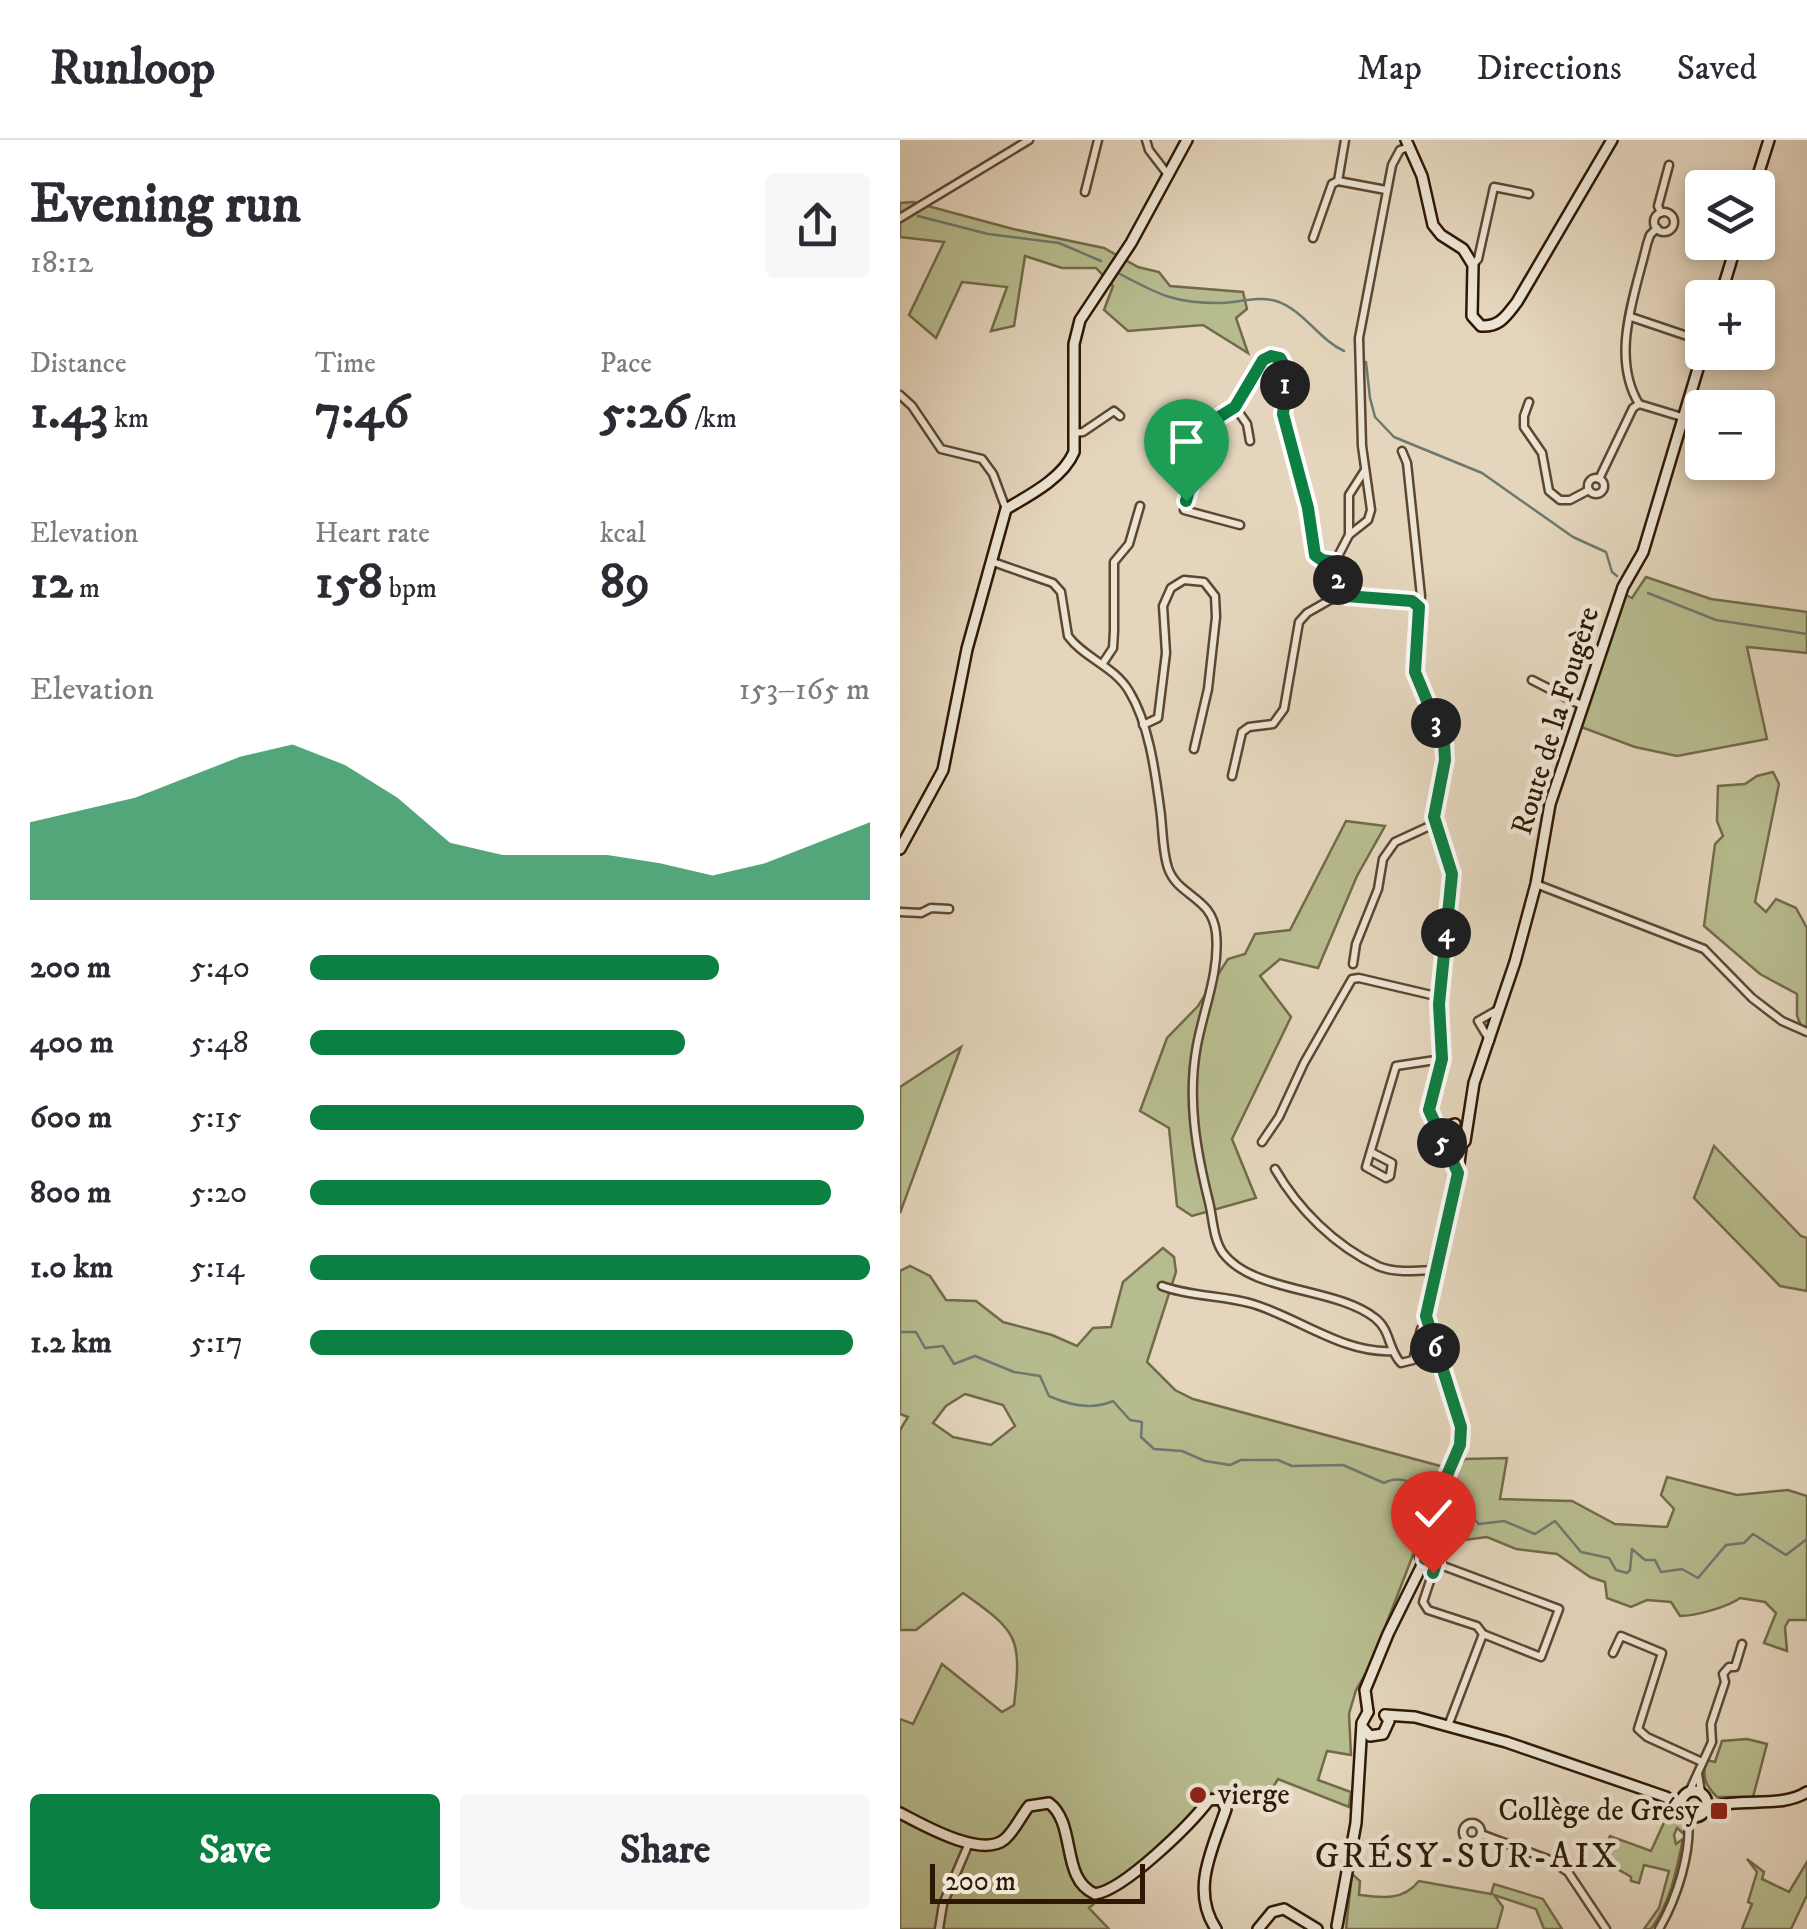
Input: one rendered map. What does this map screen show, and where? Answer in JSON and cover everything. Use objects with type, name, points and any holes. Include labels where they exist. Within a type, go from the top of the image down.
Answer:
[{"type":"street","points":[[900,218],[1029,140]]},
{"type":"street","points":[[1085,192],[1098,140]]},
{"type":"street","points":[[1146,140],[1169,176]]},
{"type":"street","points":[[1006,509],[1068,465],[1074,452],[1074,344],[1080,320],[1131,243],[1187,140]]},
{"type":"street","points":[[1338,181],[1345,140]]},
{"type":"street","points":[[1345,595],[1335,562],[1349,535],[1368,520],[1371,510],[1365,468],[1360,338],[1386,190],[1400,150],[1408,144],[1422,176],[1433,225],[1462,249],[1472,265],[1472,316],[1482,326],[1499,324],[1518,302],[1612,140]]},
{"type":"street","points":[[1760,170],[1769,140]]},
{"type":"street","points":[[1661,214],[1658,206],[1669,166]]},
{"type":"street","points":[[1313,238],[1332,184],[1338,181],[1386,190]]},
{"type":"street","points":[[1472,265],[1478,259],[1494,187],[1529,194]]},
{"type":"street","points":[[1661,214],[1672,216],[1675,226],[1668,231],[1656,228],[1654,219],[1661,214]]},
{"type":"street","points":[[1656,228],[1650,235],[1624,358],[1630,389],[1639,404],[1682,417]]},
{"type":"street","points":[[1631,317],[1685,335]]},
{"type":"street","points":[[1240,525],[1184,510],[1204,430],[1213,418],[1235,407],[1263,360],[1271,356],[1284,360],[1288,372],[1283,414],[1308,508],[1312,546],[1317,558],[1335,562]]},
{"type":"street","name":"Route de la Fougère","points":[[1426,1324],[1434,1270],[1466,1140],[1468,1108],[1536,884],[1550,804],[1624,587],[1647,540],[1697,370]]},
{"type":"street","points":[[900,395],[941,449],[982,459],[993,474],[1006,509],[967,649],[943,770],[900,849]]},
{"type":"street","points":[[1530,402],[1524,427],[1542,453],[1553,497],[1570,500],[1589,490],[1596,494],[1602,490],[1599,478],[1633,408],[1639,404]]},
{"type":"street","points":[[1235,407],[1247,424],[1250,441]]},
{"type":"street","points":[[1075,433],[1083,432],[1114,411],[1120,416]]},
{"type":"street","points":[[1402,451],[1407,463],[1420,596],[1416,673],[1445,751],[1435,824],[1452,874],[1440,997],[1442,1059],[1429,1105],[1435,1120],[1447,1129],[1465,1132]]},
{"type":"street","points":[[1349,535],[1349,496],[1365,468]]},
{"type":"street","points":[[1103,663],[1112,648],[1114,631],[1114,562],[1129,544],[1140,506]]},
{"type":"street","points":[[992,562],[1054,583],[1061,592],[1068,636],[1103,663],[1129,691],[1143,725],[1169,870],[1174,880],[1211,912],[1216,934],[1216,968],[1196,1047],[1190,1096],[1201,1171],[1218,1242],[1227,1257],[1247,1271],[1372,1315],[1387,1332],[1401,1362],[1414,1360],[1426,1324]]},
{"type":"street","points":[[1143,725],[1158,718],[1166,653],[1163,606],[1167,593],[1184,580],[1204,582],[1216,596],[1216,617],[1208,689],[1194,750]]},
{"type":"street","points":[[1232,776],[1242,732],[1249,727],[1274,724],[1284,708],[1299,622],[1306,613],[1345,595],[1412,601],[1419,607]]},
{"type":"street","points":[[1532,680],[1584,706]]},
{"type":"street","points":[[1353,964],[1356,944],[1378,889],[1383,860],[1394,842],[1435,824]]},
{"type":"street","points":[[1536,884],[1704,949],[1752,998],[1807,1032]]},
{"type":"street","points":[[900,912],[948,908]]},
{"type":"street","points":[[1262,1142],[1352,979],[1440,997]]},
{"type":"street","points":[[1490,1041],[1478,1022],[1500,1008]]},
{"type":"street","points":[[1371,1152],[1392,1163],[1390,1176],[1368,1170],[1371,1152],[1396,1066],[1442,1059]]},
{"type":"street","name":"Route de la Fougère","points":[[1447,1129],[1468,1108]]},
{"type":"street","points":[[1447,1129],[1447,1149],[1457,1168]]},
{"type":"street","points":[[1447,1149],[1461,1148]]},
{"type":"street","points":[[1275,1170],[1296,1203],[1326,1231],[1380,1266],[1434,1270]]},
{"type":"street","points":[[1162,1286],[1180,1293],[1257,1305],[1356,1347],[1393,1351]]},
{"type":"street","points":[[1362,1756],[1374,1737],[1384,1734],[1369,1684],[1422,1558],[1436,1501],[1460,1445],[1461,1427],[1426,1324]]},
{"type":"street","points":[[1422,1558],[1436,1563],[1559,1609],[1541,1657],[1483,1634],[1477,1626],[1428,1610],[1423,1602],[1436,1563]]},
{"type":"street","points":[[1448,1726],[1483,1634]]},
{"type":"street","points":[[1613,1653],[1622,1636],[1662,1654],[1638,1728],[1646,1737],[1702,1762]]},
{"type":"street","points":[[1658,1929],[1669,1912],[1686,1852],[1698,1774],[1712,1742],[1711,1724],[1725,1682],[1722,1674],[1735,1667],[1742,1644]]},
{"type":"street","points":[[1258,1929],[1272,1912],[1288,1910],[1326,1927],[1342,1903],[1356,1823],[1363,1718],[1406,1716],[1448,1726],[1692,1802],[1790,1799],[1807,1792]]},
{"type":"street","points":[[1362,1728],[1374,1737]]},
{"type":"street","points":[[900,1813],[969,1843],[990,1846],[1002,1842],[1029,1806],[1049,1803],[1061,1818],[1080,1883],[1086,1890],[1100,1893],[1112,1888],[1178,1836],[1209,1800],[1221,1799],[1226,1809],[1209,1854],[1204,1883],[1205,1903],[1216,1929]]},
{"type":"street","points":[[1692,1802],[1706,1810],[1726,1802]]},
{"type":"street","points":[[1481,1834],[1550,1860],[1568,1872],[1606,1929]]},
{"type":"street","points":[[939,1929],[943,1904],[969,1843]]},
{"type":"green space","points":[[913,202],[1104,248],[1138,267],[1159,272],[1170,286],[1243,292],[1247,309],[1236,318],[1248,353],[1203,325],[1128,331],[1104,310],[1113,286],[1096,268],[1062,268],[1025,256],[1014,326],[991,331],[1007,287],[962,282],[936,338],[909,315],[944,242],[900,237],[900,203]]},
{"type":"green space","points":[[1646,577],[1711,599],[1807,612],[1807,653],[1747,647],[1767,739],[1677,756],[1635,747],[1581,727],[1626,595],[1632,598]]},
{"type":"green space","points":[[1773,772],[1779,784],[1755,902],[1766,912],[1776,899],[1796,908],[1807,928],[1807,1029],[1802,1028],[1797,1016],[1797,994],[1760,974],[1704,926],[1715,844],[1723,836],[1717,821],[1718,786],[1745,784]]},
{"type":"green space","points":[[1346,821],[1385,826],[1357,876],[1318,968],[1280,959],[1260,976],[1291,1017],[1232,1139],[1256,1198],[1192,1216],[1177,1206],[1169,1128],[1140,1111],[1167,1038],[1198,1006],[1228,959],[1245,954],[1255,934],[1290,930]]},
{"type":"green space","points":[[961,1047],[900,1213],[900,1087]]},
{"type":"green space","points":[[1714,1146],[1807,1238],[1807,1291],[1780,1286],[1694,1198]]},
{"type":"green space","points":[[1163,1248],[1174,1257],[1176,1272],[1147,1362],[1175,1390],[1193,1399],[1455,1470],[1465,1459],[1507,1458],[1500,1499],[1572,1501],[1615,1524],[1667,1527],[1674,1509],[1661,1495],[1667,1477],[1737,1495],[1788,1490],[1807,1496],[1807,1620],[1789,1620],[1785,1627],[1787,1651],[1764,1643],[1776,1613],[1765,1602],[1740,1598],[1728,1605],[1680,1616],[1671,1602],[1647,1600],[1631,1607],[1607,1598],[1605,1582],[1590,1577],[1557,1554],[1516,1549],[1487,1537],[1464,1540],[1441,1530],[1438,1513],[1430,1511],[1370,1666],[1356,1690],[1349,1714],[1351,1755],[1327,1751],[1318,1780],[1351,1792],[1349,1807],[1278,1779],[1261,1807],[1246,1795],[1210,1793],[1179,1827],[1089,1908],[1109,1929],[900,1929],[900,1719],[913,1724],[942,1664],[1002,1712],[1014,1705],[1017,1664],[1012,1638],[1005,1628],[963,1593],[916,1630],[900,1630],[900,1430],[908,1417],[900,1414],[900,1271],[910,1266],[930,1276],[946,1300],[976,1301],[1003,1322],[1077,1346],[1093,1328],[1111,1327],[1123,1282]],"holes":[[[965,1394],[1003,1405],[1015,1426],[991,1445],[953,1437],[933,1423],[946,1406]]]},
{"type":"green space","points":[[1747,1739],[1767,1744],[1753,1797],[1717,1797],[1706,1780],[1706,1760],[1715,1762],[1722,1741]]},
{"type":"green space","points":[[1672,1805],[1681,1814],[1684,1825],[1684,1834],[1677,1828],[1674,1835],[1676,1844],[1683,1839],[1678,1863],[1663,1908],[1651,1929],[1644,1929],[1659,1908],[1669,1871],[1644,1865],[1639,1883],[1599,1858],[1610,1836],[1651,1851]]},
{"type":"green space","points":[[1747,1859],[1764,1872],[1762,1879],[1789,1892],[1807,1862],[1807,1895],[1791,1929],[1742,1929],[1752,1904],[1748,1902],[1757,1872]]},
{"type":"green space","points":[[1352,1874],[1360,1881],[1359,1895],[1376,1897],[1399,1895],[1419,1881],[1491,1894],[1494,1884],[1543,1899],[1562,1929],[1544,1929],[1536,1909],[1494,1895],[1503,1907],[1497,1929],[1346,1929]]},
{"type":"waterway","points":[[918,216],[988,234],[1059,243],[1101,261]]},
{"type":"waterway","points":[[1120,274],[1180,300],[1276,301],[1295,311],[1344,351]]},
{"type":"waterway","points":[[1366,362],[1375,417],[1394,437],[1482,473],[1573,537],[1606,552],[1617,576]]},
{"type":"waterway","points":[[1648,593],[1716,620],[1807,634]]},
{"type":"waterway","points":[[900,1332],[916,1332],[925,1348],[943,1346],[954,1364],[975,1356],[1014,1372],[1040,1376],[1049,1396],[1065,1402],[1089,1406],[1113,1401],[1130,1420],[1142,1422],[1141,1437],[1154,1449],[1182,1451],[1205,1461],[1230,1465],[1241,1460],[1278,1460],[1292,1466],[1343,1465],[1384,1483],[1397,1479],[1409,1482],[1433,1495]]},
{"type":"waterway","points":[[1446,1499],[1460,1505],[1479,1524],[1504,1521],[1535,1534],[1555,1521],[1581,1552],[1609,1558],[1616,1570],[1627,1573],[1632,1549],[1645,1560],[1655,1560],[1661,1572],[1682,1569],[1698,1578],[1726,1545],[1744,1543],[1753,1534],[1786,1555],[1807,1539]]},
{"type":"place","name":"vierge","points":[[1198,1795]]},
{"type":"place","name":"Collège de Grésy","points":[[1719,1811]]},
{"type":"district","name":"GRÉSY-SUR-AIX","points":[[1467,1857]]},
{"type":"route","points":[[1186,501],[1208,424],[1235,407],[1263,360],[1271,356],[1280,358],[1288,372],[1283,414],[1308,508],[1315,555],[1335,562],[1338,586],[1346,596],[1412,601],[1419,607],[1415,672],[1444,742],[1445,760],[1434,817],[1452,874],[1439,1004],[1442,1059],[1429,1110],[1458,1173],[1426,1316],[1461,1427],[1460,1445],[1434,1508],[1425,1559],[1436,1563],[1433,1573]]}]
